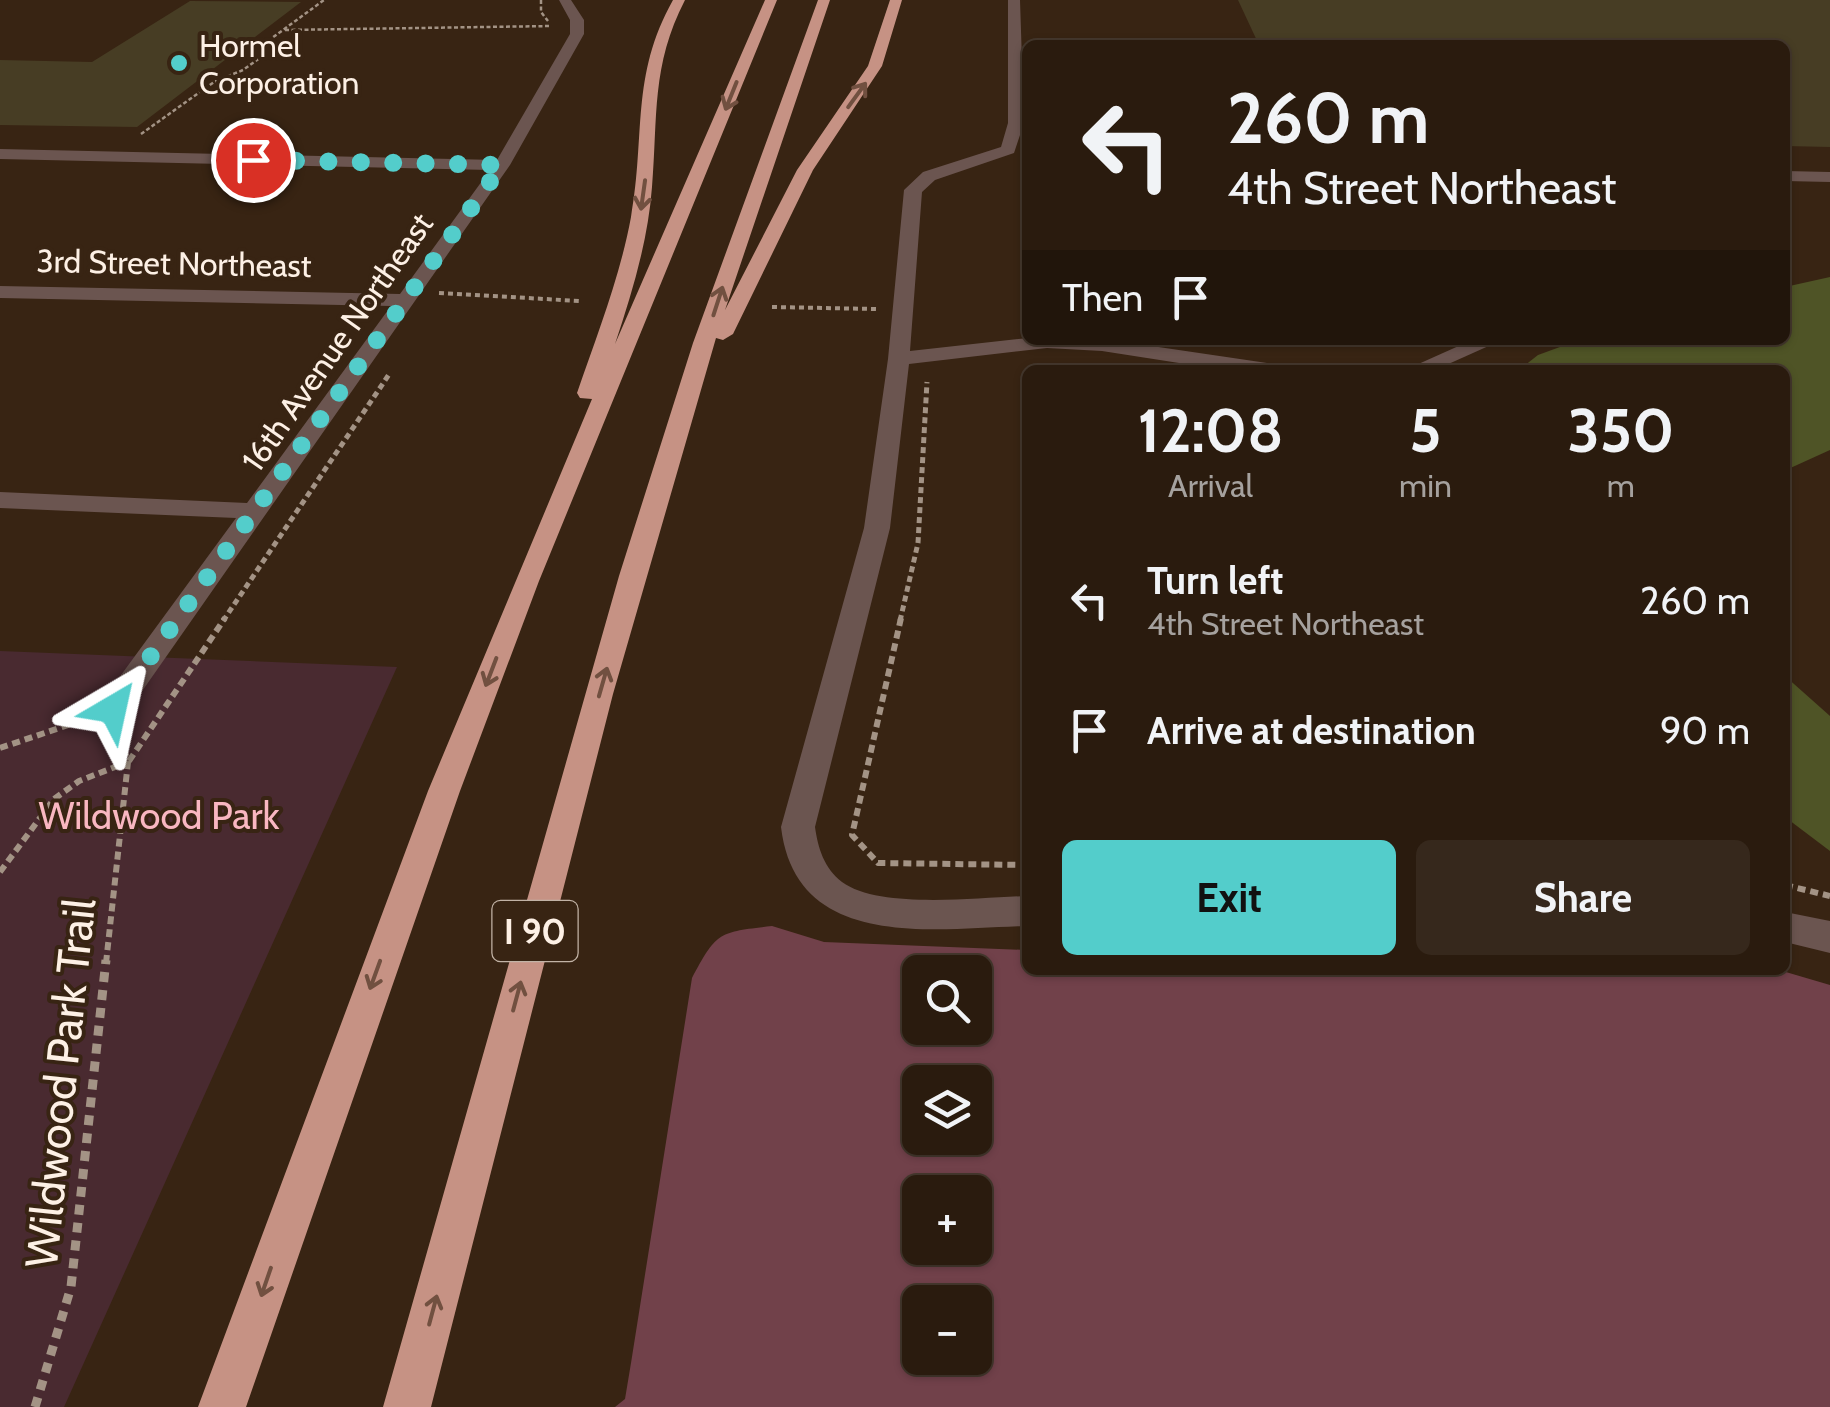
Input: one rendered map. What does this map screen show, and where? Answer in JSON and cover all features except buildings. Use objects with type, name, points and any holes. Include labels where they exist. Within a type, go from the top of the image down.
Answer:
[{"type":"highway","points":[[526,581],[630,258],[645,184],[649,69],[658,36],[678,0]]},
{"type":"highway","points":[[666,460],[805,170],[876,66],[896,0]]},
{"type":"highway","points":[[222,1407],[343,1062],[526,581],[769,3]]},
{"type":"highway","name":"I 90","points":[[407,1405],[666,460],[729,267],[824,3]]},
{"type":"street","points":[[998,0],[1014,20]]},
{"type":"street","points":[[1014,0],[1018,155],[916,184],[877,528],[802,800],[800,851],[832,895],[866,906],[909,912],[1022,910]]},
{"type":"street","name":"16th Avenue Northeast","points":[[113,709],[502,165],[577,34],[577,20],[568,2]]},
{"type":"street","points":[[0,154],[502,165]]},
{"type":"street","points":[[1790,176],[1830,176]]},
{"type":"street","name":"3rd Street Northeast","points":[[0,292],[407,300]]},
{"type":"street","points":[[899,359],[1022,345]]},
{"type":"street","points":[[1102,345],[1224,365]]},
{"type":"street","points":[[1428,365],[1478,345]]},
{"type":"street","points":[[0,500],[256,511]]},
{"type":"street","points":[[1790,928],[1830,937]]},
{"type":"path","points":[[125,134],[143,134],[214,82],[250,66],[271,50],[270,41],[324,0]]},
{"type":"path","points":[[284,30],[551,26]]},
{"type":"path","points":[[432,310],[443,293],[580,300]]},
{"type":"path","points":[[772,307],[903,309]]},
{"type":"path","points":[[0,872],[54,798],[78,781],[128,762],[400,358]]},
{"type":"path","points":[[927,377],[918,543],[852,835],[878,863],[1022,864]]},
{"type":"path","points":[[0,748],[113,709]]},
{"type":"path","name":"Wildwood Park Trail","points":[[35,1407],[71,1287],[128,762]]},
{"type":"path","points":[[1790,885],[1830,896]]},
{"type":"green space","name":"Wildwood Park","points":[[0,651],[397,667],[64,1407],[0,1407]]},
{"type":"shaded area","points":[[1830,277],[1830,450],[1790,468],[1790,365],[1525,365],[1538,355],[1565,345],[1790,345],[1790,286]]},
{"type":"shaded area","points":[[1790,680],[1830,716],[1830,851],[1790,821]]},
{"type":"shaded area","points":[[772,926],[824,942],[1022,950],[1022,975],[1790,973],[1830,985],[1830,1407],[615,1407],[625,1399],[692,978],[714,942]]},
{"type":"place","name":"Hormel Corporation","points":[[179,63]]},
{"type":"route","points":[[113,709],[502,165],[253,160]]}]
